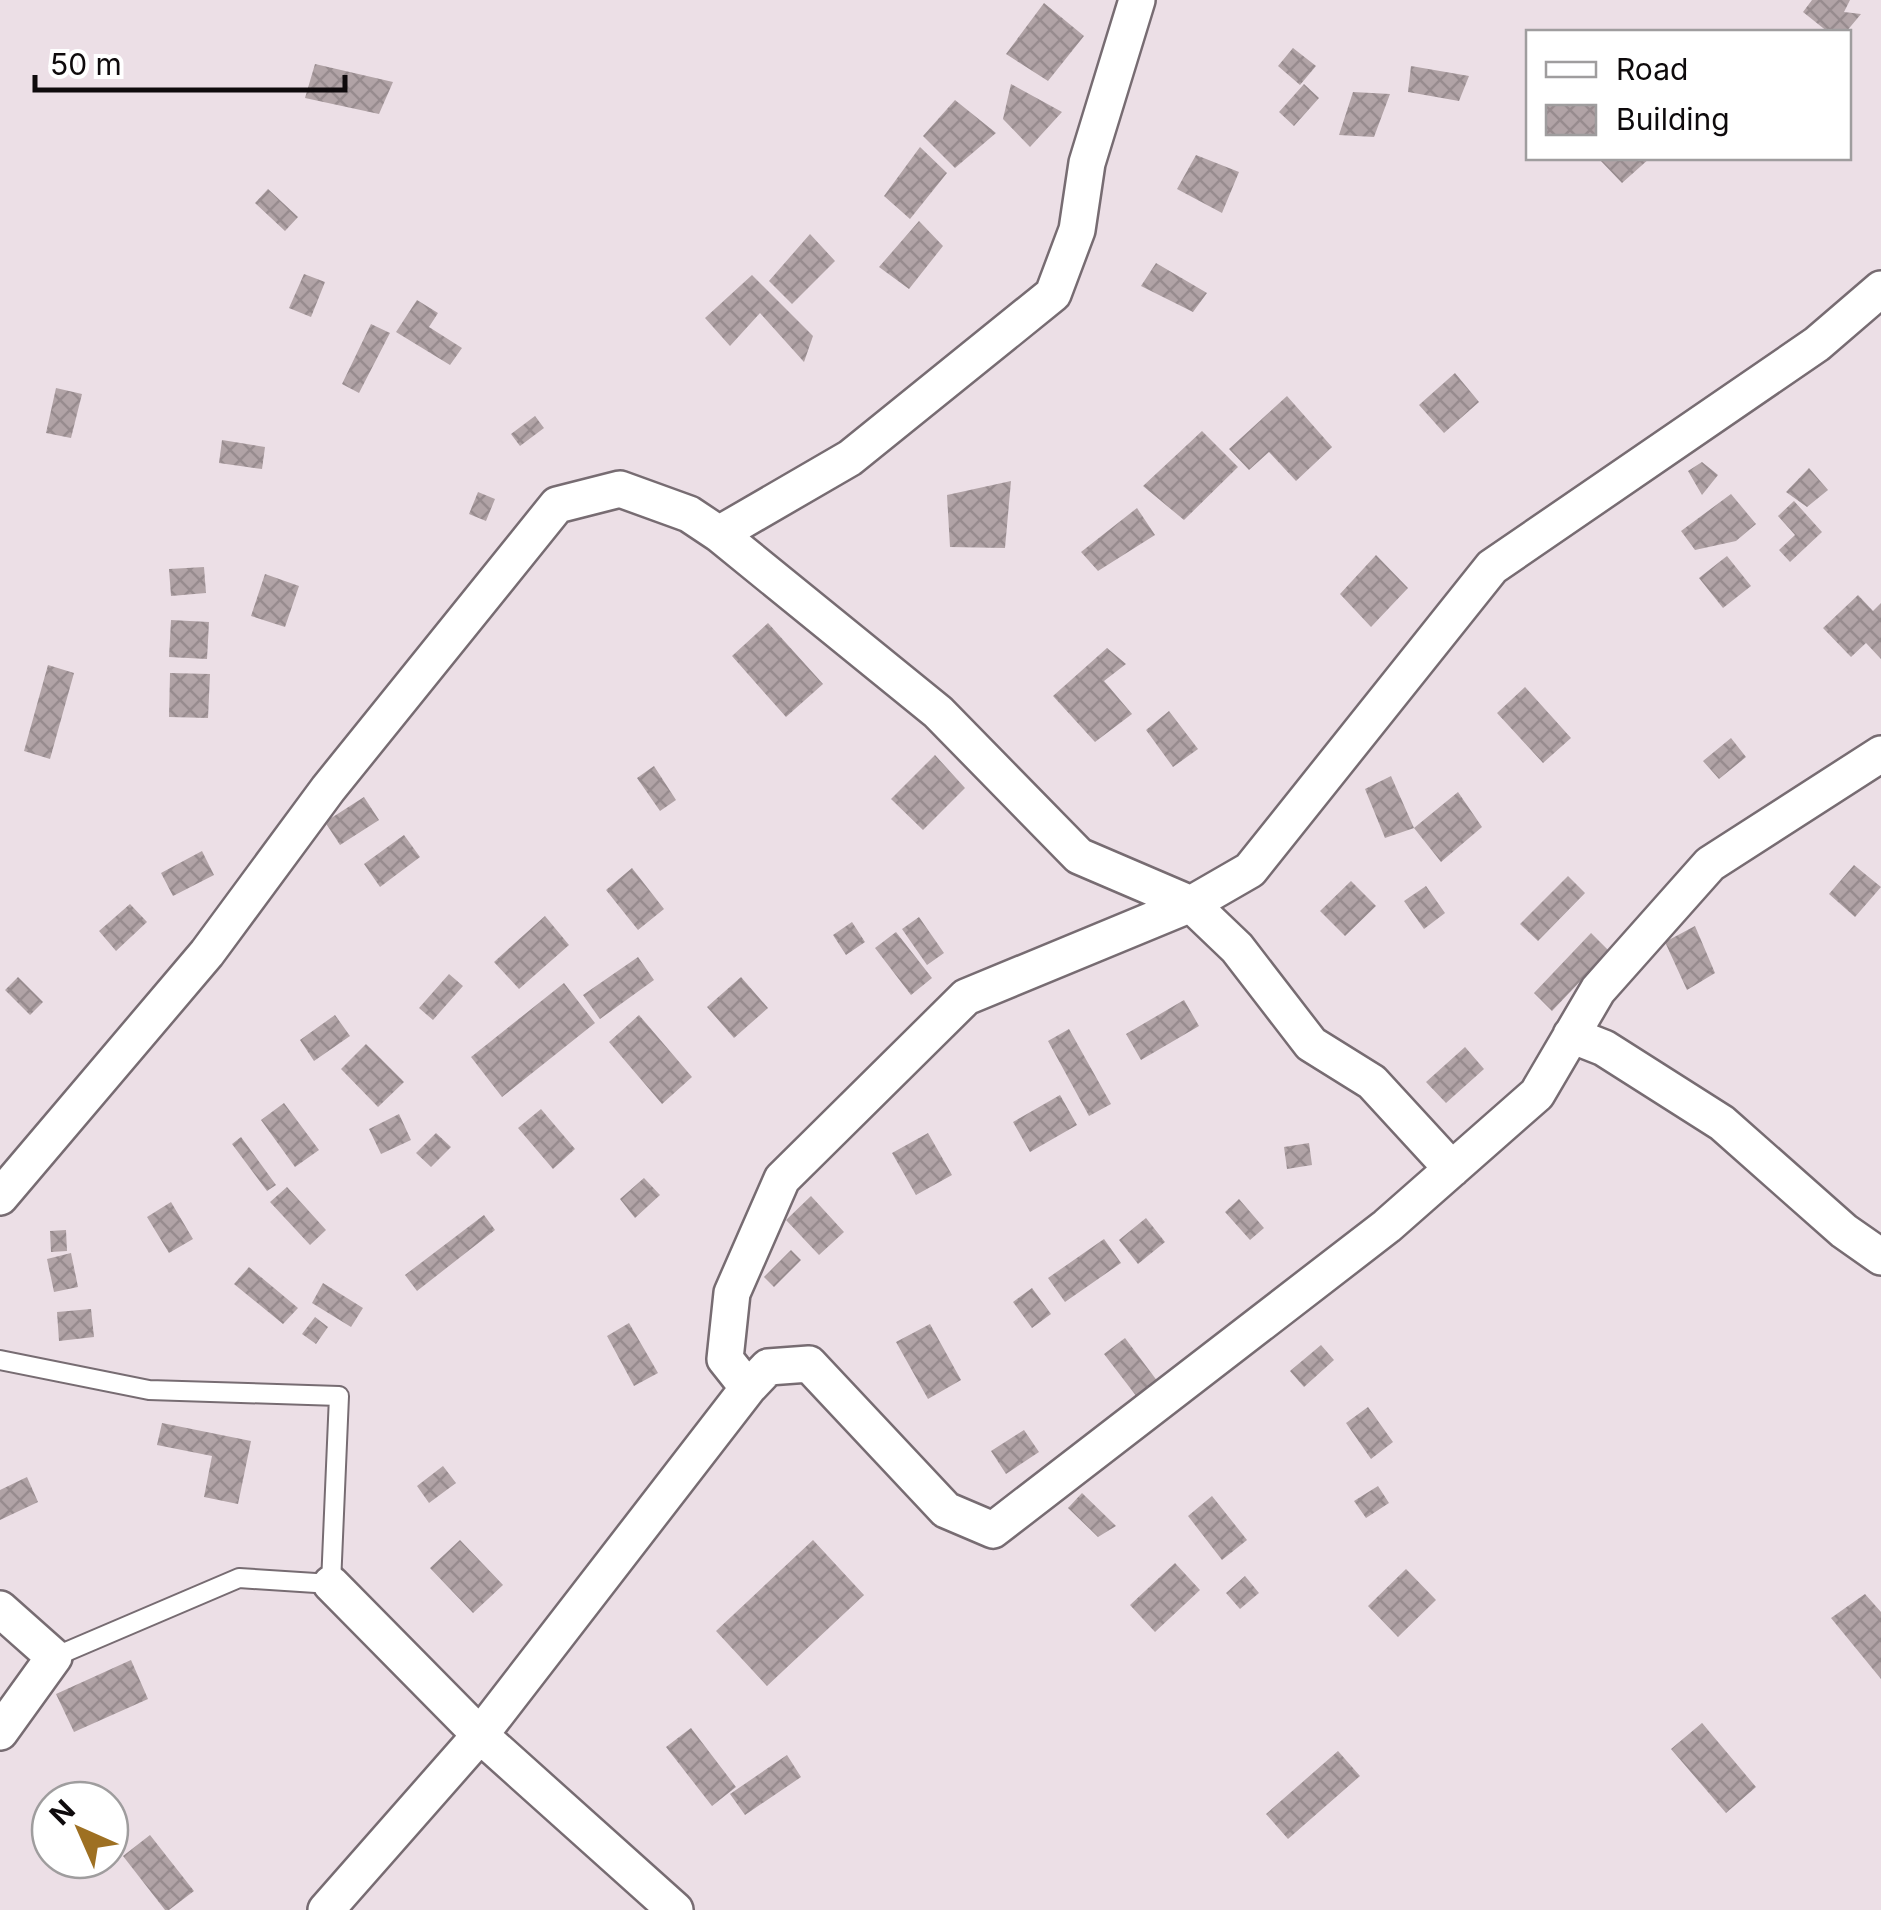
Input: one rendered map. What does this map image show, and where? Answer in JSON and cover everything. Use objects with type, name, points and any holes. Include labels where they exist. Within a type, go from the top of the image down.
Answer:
[{"type":"street","points":[[719,534],[850,458],[1053,294],[1077,230],[1086,163],[1136,0]]},
{"type":"street","points":[[748,1388],[724,1359],[732,1293],[782,1179],[966,997],[1191,904],[1250,870],[1492,567],[1817,344],[1881,289]]},
{"type":"street","points":[[0,1197],[207,953],[328,789],[557,505],[620,489],[689,514],[719,534],[938,712],[1080,856],[1191,904],[1236,948],[1311,1044],[1372,1082],[1452,1168]]},
{"type":"street","points":[[326,1910],[480,1735],[768,1367],[809,1364],[946,1510],[992,1530],[1387,1226],[1537,1094],[1598,990],[1710,864],[1881,754]]},
{"type":"street","points":[[1572,1035],[1604,1048],[1722,1123],[1844,1231],[1881,1257]]},
{"type":"street","points":[[332,1584],[480,1735],[675,1910]]},
{"type":"street","points":[[0,1609],[54,1657],[0,1732]]},
{"type":"lane","points":[[0,1360],[149,1390],[339,1396],[332,1584],[239,1578],[54,1657]]},
{"type":"building","points":[[1812,0],[1850,0],[1844,12],[1861,14],[1848,30],[1826,30],[1803,12]]},
{"type":"building","points":[[1044,3],[1084,36],[1048,81],[1006,54]]},
{"type":"building","points":[[1293,48],[1316,66],[1300,85],[1278,66]]},
{"type":"building","points":[[315,64],[393,82],[379,114],[305,98]]},
{"type":"building","points":[[1411,66],[1469,76],[1459,101],[1408,92]]},
{"type":"building","points":[[1011,84],[1062,112],[1030,147],[1003,119]]},
{"type":"building","points":[[1304,84],[1319,98],[1294,126],[1279,112]]},
{"type":"building","points":[[1353,92],[1390,94],[1374,137],[1339,135]]},
{"type":"building","points":[[955,100],[996,133],[955,168],[923,136]]},
{"type":"building","points":[[920,147],[947,173],[910,219],[884,196]]},
{"type":"building","points":[[1196,155],[1239,172],[1222,213],[1177,189]]},
{"type":"building","points":[[1600,160],[1648,160],[1622,183]]},
{"type":"building","points":[[268,189],[298,217],[285,231],[255,203]]},
{"type":"building","points":[[919,221],[943,246],[909,289],[879,267]]},
{"type":"building","points":[[810,234],[835,261],[792,304],[769,281]]},
{"type":"building","points":[[1156,263],[1207,293],[1193,312],[1141,286]]},
{"type":"building","points":[[304,274],[325,282],[311,317],[289,308]]},
{"type":"building","points":[[752,275],[813,336],[804,362],[760,313],[730,346],[705,318]]},
{"type":"building","points":[[417,300],[438,313],[429,327],[462,348],[450,365],[396,332]]},
{"type":"building","points":[[371,324],[390,333],[359,393],[342,384]]},
{"type":"building","points":[[1455,373],[1479,402],[1444,433],[1419,405]]},
{"type":"building","points":[[56,388],[82,394],[71,438],[46,433]]},
{"type":"building","points":[[1287,396],[1332,447],[1296,481],[1269,452],[1249,470],[1229,449]]},
{"type":"building","points":[[535,416],[544,428],[520,446],[511,434]]},
{"type":"building","points":[[1202,431],[1238,467],[1184,520],[1143,486]]},
{"type":"building","points":[[222,440],[265,447],[262,469],[219,463]]},
{"type":"building","points":[[1702,462],[1718,475],[1702,495],[1688,471]]},
{"type":"building","points":[[1809,468],[1828,490],[1807,507],[1786,492]]},
{"type":"building","points":[[1011,481],[1005,548],[950,547],[947,495]]},
{"type":"building","points":[[478,492],[495,499],[486,521],[469,514]]},
{"type":"building","points":[[1731,494],[1756,524],[1736,541],[1695,550],[1681,531]]},
{"type":"building","points":[[1794,501],[1822,532],[1790,562],[1779,550],[1795,535],[1778,516]]},
{"type":"building","points":[[1137,508],[1155,535],[1098,571],[1081,552]]},
{"type":"building","points":[[1376,555],[1408,588],[1371,627],[1340,594]]},
{"type":"building","points":[[1727,556],[1751,586],[1723,608],[1699,578]]},
{"type":"building","points":[[204,567],[206,593],[171,596],[169,569]]},
{"type":"building","points":[[265,574],[299,586],[285,627],[251,616]]},
{"type":"building","points":[[1858,595],[1873,611],[1881,603],[1881,659],[1866,643],[1851,657],[1823,628]]},
{"type":"building","points":[[171,620],[209,622],[207,659],[169,657]]},
{"type":"building","points":[[768,623],[823,684],[786,717],[732,656]]},
{"type":"building","points":[[1107,648],[1126,664],[1104,681],[1132,714],[1095,742],[1053,696]]},
{"type":"building","points":[[48,665],[74,673],[50,759],[24,751]]},
{"type":"building","points":[[170,673],[210,674],[208,718],[169,717]]},
{"type":"building","points":[[1525,687],[1571,738],[1543,763],[1497,713]]},
{"type":"building","points":[[1169,711],[1198,749],[1173,767],[1146,730]]},
{"type":"building","points":[[1731,738],[1746,757],[1719,779],[1703,761]]},
{"type":"building","points":[[935,755],[965,788],[923,830],[891,799]]},
{"type":"building","points":[[654,766],[676,800],[660,811],[637,778]]},
{"type":"building","points":[[1391,776],[1414,828],[1385,838],[1365,789]]},
{"type":"building","points":[[1458,792],[1482,827],[1441,862],[1414,828]]},
{"type":"building","points":[[364,797],[379,820],[340,845],[325,822]]},
{"type":"building","points":[[404,835],[420,857],[380,887],[364,864]]},
{"type":"building","points":[[202,851],[214,875],[173,896],[161,873]]},
{"type":"building","points":[[1854,865],[1881,887],[1855,917],[1829,894]]},
{"type":"building","points":[[632,868],[664,909],[638,930],[606,890]]},
{"type":"building","points":[[1568,876],[1585,893],[1538,941],[1520,924]]},
{"type":"building","points":[[1351,881],[1376,906],[1345,936],[1320,911]]},
{"type":"building","points":[[1426,886],[1445,913],[1424,929],[1404,901]]},
{"type":"building","points":[[130,904],[147,922],[116,951],[99,931]]},
{"type":"building","points":[[545,916],[569,945],[519,989],[494,962]]},
{"type":"building","points":[[919,917],[944,953],[927,965],[902,929]]},
{"type":"building","points":[[852,922],[865,942],[846,955],[833,935]]},
{"type":"building","points":[[1695,926],[1715,973],[1687,990],[1665,942]]},
{"type":"building","points":[[896,932],[932,978],[911,995],[875,948]]},
{"type":"building","points":[[1591,933],[1609,951],[1552,1011],[1534,993]]},
{"type":"building","points":[[638,957],[654,980],[600,1019],[583,995]]},
{"type":"building","points":[[449,974],[463,986],[433,1020],[419,1008]]},
{"type":"building","points":[[18,977],[43,1002],[30,1015],[5,990]]},
{"type":"building","points":[[741,977],[768,1008],[734,1038],[707,1007]]},
{"type":"building","points":[[564,983],[595,1023],[502,1097],[471,1057]]},
{"type":"building","points":[[1184,1000],[1199,1026],[1141,1060],[1126,1034]]},
{"type":"building","points":[[335,1015],[350,1036],[314,1061],[300,1040]]},
{"type":"building","points":[[639,1015],[692,1077],[662,1104],[609,1042]]},
{"type":"building","points":[[1069,1029],[1111,1104],[1089,1116],[1048,1041]]},
{"type":"building","points":[[366,1044],[404,1082],[378,1107],[341,1069]]},
{"type":"building","points":[[1465,1047],[1484,1069],[1446,1103],[1426,1082]]},
{"type":"building","points":[[1060,1095],[1077,1125],[1030,1152],[1013,1122]]},
{"type":"building","points":[[284,1103],[319,1150],[295,1167],[261,1120]]},
{"type":"building","points":[[541,1109],[575,1149],[553,1169],[518,1128]]},
{"type":"building","points":[[399,1114],[411,1140],[381,1154],[369,1129]]},
{"type":"building","points":[[436,1133],[451,1147],[431,1167],[416,1153]]},
{"type":"building","points":[[928,1133],[952,1175],[916,1195],[892,1153]]},
{"type":"building","points":[[241,1137],[276,1185],[267,1191],[232,1144]]},
{"type":"building","points":[[1309,1143],[1312,1165],[1287,1169],[1284,1147]]},
{"type":"building","points":[[644,1178],[660,1195],[635,1218],[620,1199]]},
{"type":"building","points":[[287,1187],[326,1230],[310,1245],[270,1202]]},
{"type":"building","points":[[811,1196],[844,1232],[819,1255],[786,1220]]},
{"type":"building","points":[[1239,1199],[1264,1228],[1250,1240],[1225,1212]]},
{"type":"building","points":[[171,1202],[193,1239],[169,1253],[147,1217]]},
{"type":"building","points":[[484,1215],[495,1230],[417,1291],[405,1275]]},
{"type":"building","points":[[1146,1218],[1165,1242],[1138,1264],[1119,1240]]},
{"type":"building","points":[[66,1230],[67,1251],[51,1252],[50,1231]]},
{"type":"building","points":[[1104,1239],[1121,1263],[1065,1302],[1048,1278]]},
{"type":"building","points":[[791,1250],[801,1260],[774,1287],[764,1277]]},
{"type":"building","points":[[71,1253],[78,1287],[54,1292],[47,1259]]},
{"type":"building","points":[[249,1267],[298,1308],[283,1324],[234,1284]]},
{"type":"building","points":[[323,1283],[363,1308],[351,1327],[312,1303]]},
{"type":"building","points":[[1032,1288],[1051,1314],[1032,1328],[1013,1302]]},
{"type":"building","points":[[91,1309],[94,1337],[59,1341],[57,1312]]},
{"type":"building","points":[[315,1317],[328,1327],[316,1344],[302,1334]]},
{"type":"building","points":[[629,1323],[658,1373],[634,1386],[607,1336]]},
{"type":"building","points":[[930,1324],[961,1380],[928,1399],[896,1342]]},
{"type":"building","points":[[1125,1338],[1158,1382],[1137,1397],[1104,1354]]},
{"type":"building","points":[[1321,1345],[1334,1360],[1304,1387],[1290,1371]]},
{"type":"building","points":[[1368,1407],[1393,1442],[1371,1459],[1346,1423]]},
{"type":"building","points":[[162,1423],[251,1441],[238,1504],[204,1497],[212,1456],[157,1445]]},
{"type":"building","points":[[1024,1430],[1039,1452],[1006,1474],[991,1451]]},
{"type":"building","points":[[443,1466],[456,1483],[429,1503],[417,1486]]},
{"type":"building","points":[[27,1477],[38,1502],[0,1520],[0,1490]]},
{"type":"building","points":[[1378,1486],[1389,1503],[1366,1518],[1354,1501]]},
{"type":"building","points":[[1082,1493],[1116,1526],[1098,1537],[1068,1508]]},
{"type":"building","points":[[1212,1496],[1247,1540],[1222,1560],[1188,1516]]},
{"type":"building","points":[[460,1540],[503,1585],[473,1613],[430,1568]]},
{"type":"building","points":[[813,1540],[864,1595],[767,1686],[716,1631]]},
{"type":"building","points":[[1175,1563],[1200,1590],[1155,1632],[1130,1605]]},
{"type":"building","points":[[1406,1569],[1436,1600],[1398,1637],[1368,1606]]},
{"type":"building","points":[[1245,1576],[1259,1593],[1240,1609],[1226,1593]]},
{"type":"building","points":[[1865,1594],[1881,1612],[1881,1679],[1831,1618]]},
{"type":"building","points":[[131,1660],[148,1699],[74,1732],[56,1694]]},
{"type":"building","points":[[1702,1723],[1756,1787],[1726,1813],[1671,1749]]},
{"type":"building","points":[[691,1728],[736,1787],[712,1806],[666,1747]]},
{"type":"building","points":[[1338,1751],[1360,1776],[1288,1839],[1266,1814]]},
{"type":"building","points":[[787,1755],[801,1777],[745,1815],[730,1794]]},
{"type":"building","points":[[150,1835],[194,1891],[165,1910],[130,1865],[130,1851]]}]
